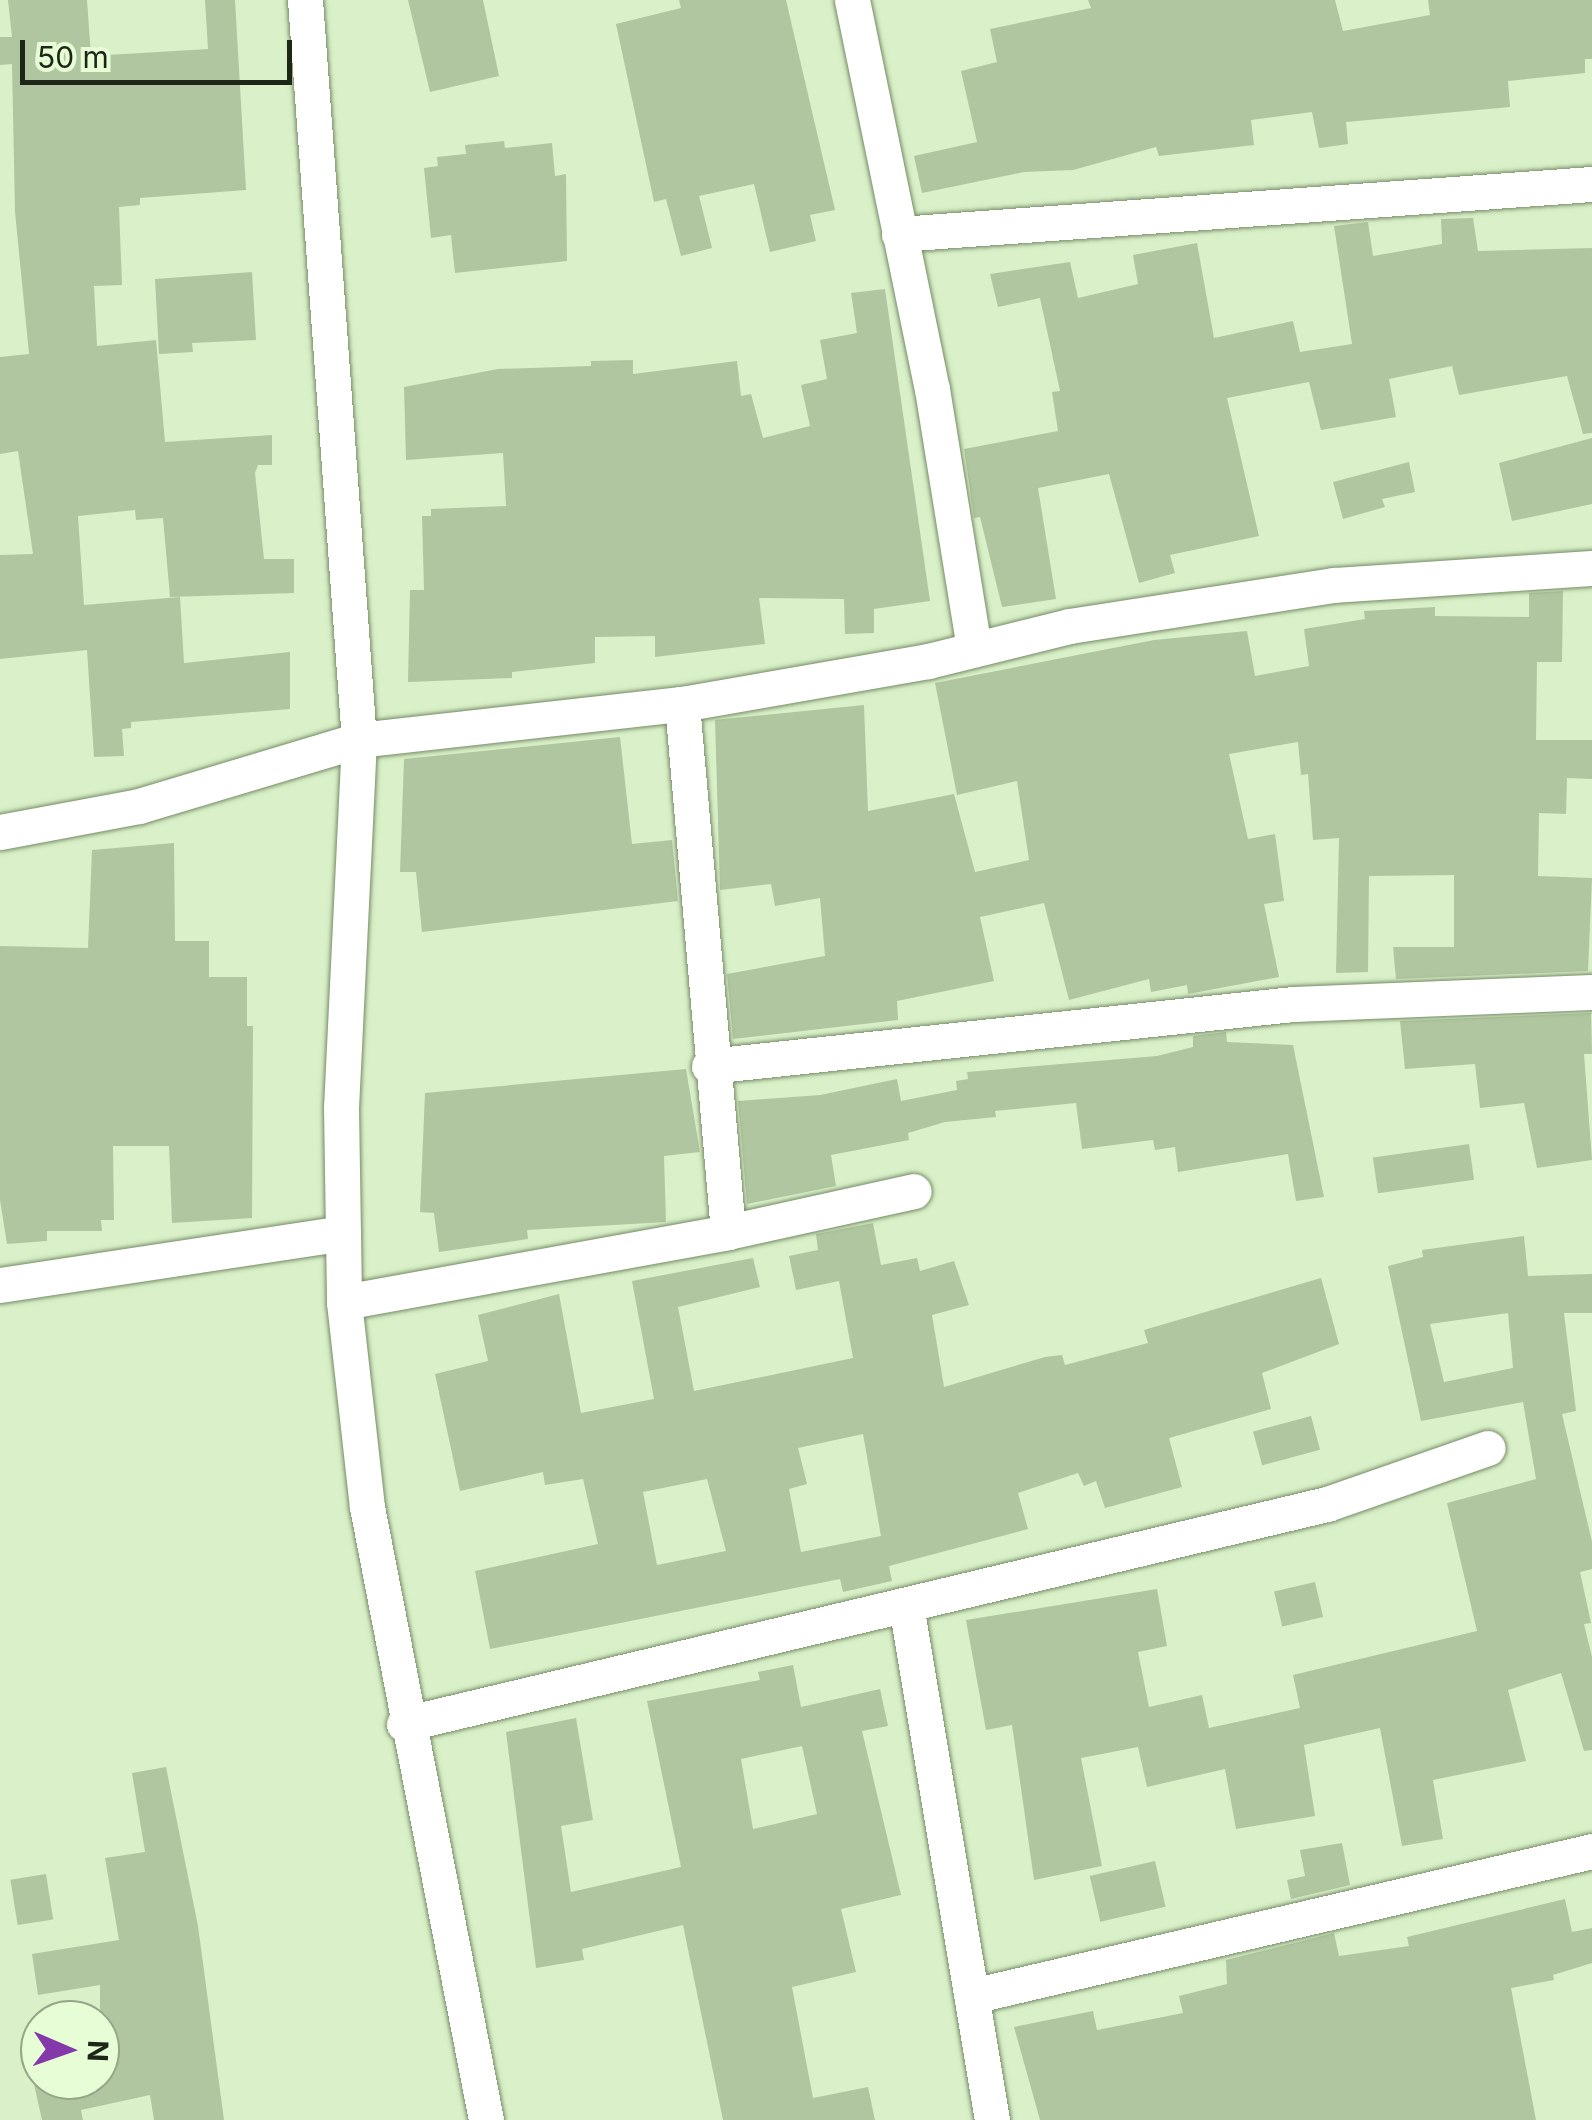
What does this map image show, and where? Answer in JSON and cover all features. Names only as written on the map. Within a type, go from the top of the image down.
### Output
[{"type":"street","points":[[305,0],[359,740],[341,1107],[344,1302],[366,1507],[404,1724],[486,2120]]},
{"type":"street","points":[[852,0],[932,388],[974,649]]},
{"type":"street","points":[[899,234],[1592,184]]},
{"type":"street","points":[[0,832],[139,806],[359,740],[682,704],[974,649],[1069,626],[1334,585],[1592,568]]},
{"type":"street","points":[[682,704],[709,1066],[728,1232]]},
{"type":"street","points":[[709,1066],[1294,1004],[1592,992]]},
{"type":"street","points":[[344,1302],[728,1232],[914,1191]]},
{"type":"street","points":[[0,1285],[343,1233]]},
{"type":"street","points":[[404,1724],[1328,1504],[1488,1448]]},
{"type":"street","points":[[906,1604],[992,2120]]},
{"type":"street","points":[[972,1996],[1592,1851]]},
{"type":"building","points":[[8,0],[87,0],[91,56],[208,49],[205,0],[235,0],[246,190],[140,198],[140,205],[119,207],[122,285],[94,286],[97,346],[156,340],[165,442],[272,435],[272,465],[258,465],[255,473],[264,559],[294,559],[294,593],[170,597],[163,518],[136,520],[135,510],[78,516],[84,605],[180,597],[184,663],[290,652],[290,709],[131,722],[131,728],[122,729],[124,756],[94,757],[87,650],[0,659],[0,555],[33,554],[18,451],[0,454],[0,357],[29,354],[15,212],[12,64],[0,65],[0,37],[12,37]]},
{"type":"building","points":[[408,0],[483,0],[499,76],[430,92]]},
{"type":"building","points":[[679,0],[786,0],[835,210],[810,215],[816,241],[770,252],[754,184],[699,196],[712,248],[681,256],[666,199],[654,202],[616,24],[681,8]]},
{"type":"building","points":[[1088,0],[1335,0],[1343,31],[1430,15],[1428,0],[1592,0],[1592,59],[1585,59],[1585,73],[1508,81],[1510,107],[1346,122],[1348,144],[1319,148],[1312,112],[1251,120],[1254,145],[1159,156],[1156,147],[1073,170],[1024,172],[922,193],[914,156],[977,142],[961,71],[997,62],[990,29],[1091,8]]},
{"type":"building","points":[[504,141],[505,148],[552,143],[555,176],[566,174],[567,261],[455,273],[451,235],[431,238],[424,168],[438,166],[437,157],[466,154],[465,145]]},
{"type":"building","points":[[1473,218],[1478,251],[1592,248],[1592,433],[1583,434],[1567,376],[1459,395],[1452,366],[1389,379],[1396,417],[1321,430],[1309,382],[1227,398],[1259,536],[1170,555],[1175,573],[1139,583],[1109,474],[1038,488],[1056,599],[1002,607],[980,517],[974,518],[964,449],[1058,431],[1052,392],[1060,391],[1040,298],[998,307],[990,274],[1070,262],[1078,298],[1138,284],[1133,255],[1197,243],[1214,338],[1293,321],[1300,352],[1352,344],[1334,226],[1368,222],[1373,256],[1442,244],[1441,219]]},
{"type":"building","points":[[252,272],[256,340],[192,343],[193,352],[159,354],[155,279]]},
{"type":"building","points":[[885,289],[930,601],[874,609],[874,633],[845,634],[844,599],[759,598],[765,644],[655,657],[655,636],[595,637],[595,663],[512,672],[512,678],[408,682],[410,590],[424,590],[422,516],[431,516],[431,509],[506,506],[503,453],[406,460],[404,387],[498,369],[591,366],[591,361],[633,360],[633,374],[737,361],[741,396],[751,394],[763,438],[810,426],[801,385],[827,379],[820,340],[857,333],[851,293]]},
{"type":"building","points":[[1592,438],[1592,504],[1512,521],[1499,463]]},
{"type":"building","points":[[1409,462],[1415,492],[1382,499],[1385,507],[1343,519],[1333,482]]},
{"type":"building","points":[[1563,591],[1562,662],[1537,662],[1536,740],[1592,740],[1592,779],[1567,778],[1566,814],[1539,813],[1538,876],[1592,878],[1588,971],[1396,979],[1393,947],[1454,947],[1454,875],[1369,876],[1368,972],[1336,973],[1339,838],[1313,840],[1308,774],[1301,775],[1298,742],[1229,754],[1248,839],[1275,834],[1284,901],[1264,904],[1279,977],[1188,994],[1187,985],[1151,992],[1149,979],[1069,1000],[1044,903],[980,917],[994,981],[897,1001],[898,1020],[733,1039],[727,974],[825,956],[820,898],[775,906],[771,884],[720,890],[715,720],[864,705],[868,811],[954,794],[975,872],[1029,860],[1017,781],[957,795],[935,683],[1154,640],[1247,631],[1255,676],[1309,666],[1304,629],[1365,619],[1364,611],[1435,607],[1435,616],[1529,617],[1529,593]]},
{"type":"building","points":[[620,737],[632,844],[672,840],[678,901],[422,932],[416,872],[400,872],[404,759]]},
{"type":"building","points":[[174,843],[175,941],[209,941],[209,977],[247,977],[247,1026],[253,1026],[252,1218],[172,1223],[169,1146],[113,1146],[114,1220],[101,1220],[102,1231],[47,1231],[47,1241],[7,1244],[0,1200],[0,946],[88,948],[92,850]]},
{"type":"building","points":[[1591,1013],[1592,1054],[1584,1054],[1592,1160],[1537,1168],[1524,1103],[1480,1108],[1475,1064],[1405,1069],[1400,1021]]},
{"type":"building","points":[[1226,1032],[1227,1042],[1293,1045],[1324,1197],[1296,1201],[1288,1154],[1178,1172],[1175,1147],[1155,1150],[1153,1140],[1082,1149],[1076,1103],[995,1111],[996,1117],[945,1122],[908,1133],[909,1140],[831,1155],[836,1186],[747,1204],[738,1101],[820,1095],[897,1079],[901,1101],[957,1090],[956,1081],[968,1079],[967,1072],[1157,1056],[1193,1047],[1193,1036]]},
{"type":"building","points":[[686,1069],[700,1152],[664,1156],[666,1222],[527,1230],[528,1239],[439,1252],[434,1213],[420,1212],[425,1093]]},
{"type":"building","points":[[1469,1144],[1474,1180],[1378,1193],[1373,1157]]},
{"type":"building","points":[[873,1223],[881,1265],[917,1258],[920,1271],[954,1261],[969,1305],[932,1315],[944,1387],[1045,1357],[1062,1355],[1065,1365],[1148,1343],[1144,1330],[1321,1278],[1339,1344],[1262,1373],[1271,1409],[1169,1438],[1182,1487],[1105,1508],[1096,1481],[1084,1486],[1078,1473],[1018,1493],[1028,1529],[889,1566],[892,1581],[843,1592],[840,1579],[490,1649],[475,1571],[598,1544],[583,1479],[545,1485],[543,1472],[460,1491],[435,1374],[488,1361],[478,1315],[559,1294],[581,1413],[654,1399],[632,1281],[753,1258],[760,1287],[678,1307],[694,1391],[853,1358],[839,1281],[796,1290],[789,1256],[818,1250],[816,1234]],"holes":[[[863,1434],[881,1536],[801,1552],[789,1489],[807,1484],[798,1448]],[[707,1479],[726,1551],[657,1565],[643,1492]]]},
{"type":"building","points":[[1524,1236],[1528,1276],[1592,1274],[1592,1313],[1564,1313],[1576,1411],[1562,1414],[1592,1542],[1592,1569],[1580,1572],[1591,1623],[1584,1624],[1592,1657],[1592,1750],[1584,1751],[1561,1673],[1508,1690],[1526,1761],[1433,1780],[1443,1839],[1402,1846],[1380,1728],[1304,1745],[1315,1816],[1236,1829],[1225,1769],[1147,1787],[1138,1747],[1081,1758],[1102,1866],[1034,1880],[1012,1725],[986,1730],[966,1620],[1157,1589],[1167,1646],[1138,1652],[1149,1707],[1202,1695],[1209,1728],[1300,1708],[1293,1675],[1477,1631],[1447,1503],[1536,1479],[1523,1402],[1421,1421],[1388,1266],[1423,1257],[1422,1250]],"holes":[[[1508,1313],[1513,1368],[1444,1382],[1430,1324]]]},
{"type":"building","points":[[1311,1416],[1320,1450],[1262,1465],[1253,1432]]},
{"type":"building","points":[[1315,1582],[1323,1617],[1282,1627],[1274,1591]]},
{"type":"building","points":[[793,1665],[801,1707],[880,1689],[888,1726],[862,1731],[901,1895],[841,1909],[856,1972],[792,1987],[813,2098],[868,2087],[875,2120],[723,2120],[683,1925],[582,1949],[584,1960],[536,1968],[506,1732],[576,1718],[593,1820],[561,1826],[571,1892],[681,1867],[647,1701],[760,1680],[758,1672]],"holes":[[[802,1746],[817,1814],[753,1829],[741,1759]]]},
{"type":"building","points":[[166,1767],[198,1926],[224,2120],[154,2120],[150,2095],[81,2110],[83,2120],[42,2120],[38,2100],[120,2100],[120,2000],[100,2000],[100,1985],[38,1995],[32,1954],[119,1940],[105,1858],[145,1852],[132,1773]]},
{"type":"building","points":[[1342,1843],[1350,1885],[1291,1899],[1287,1880],[1305,1876],[1300,1850]]},
{"type":"building","points":[[1155,1861],[1166,1907],[1100,1922],[1090,1876]]},
{"type":"building","points":[[46,1874],[53,1919],[18,1925],[10,1880]]},
{"type":"building","points":[[1565,1899],[1572,1932],[1592,1928],[1592,1963],[1553,1975],[1554,1980],[1511,1988],[1536,2120],[1040,2120],[1014,2027],[1093,2011],[1097,2030],[1183,2013],[1179,1996],[1227,1984],[1226,1960],[1334,1933],[1339,1956],[1409,1946],[1407,1937]]}]
